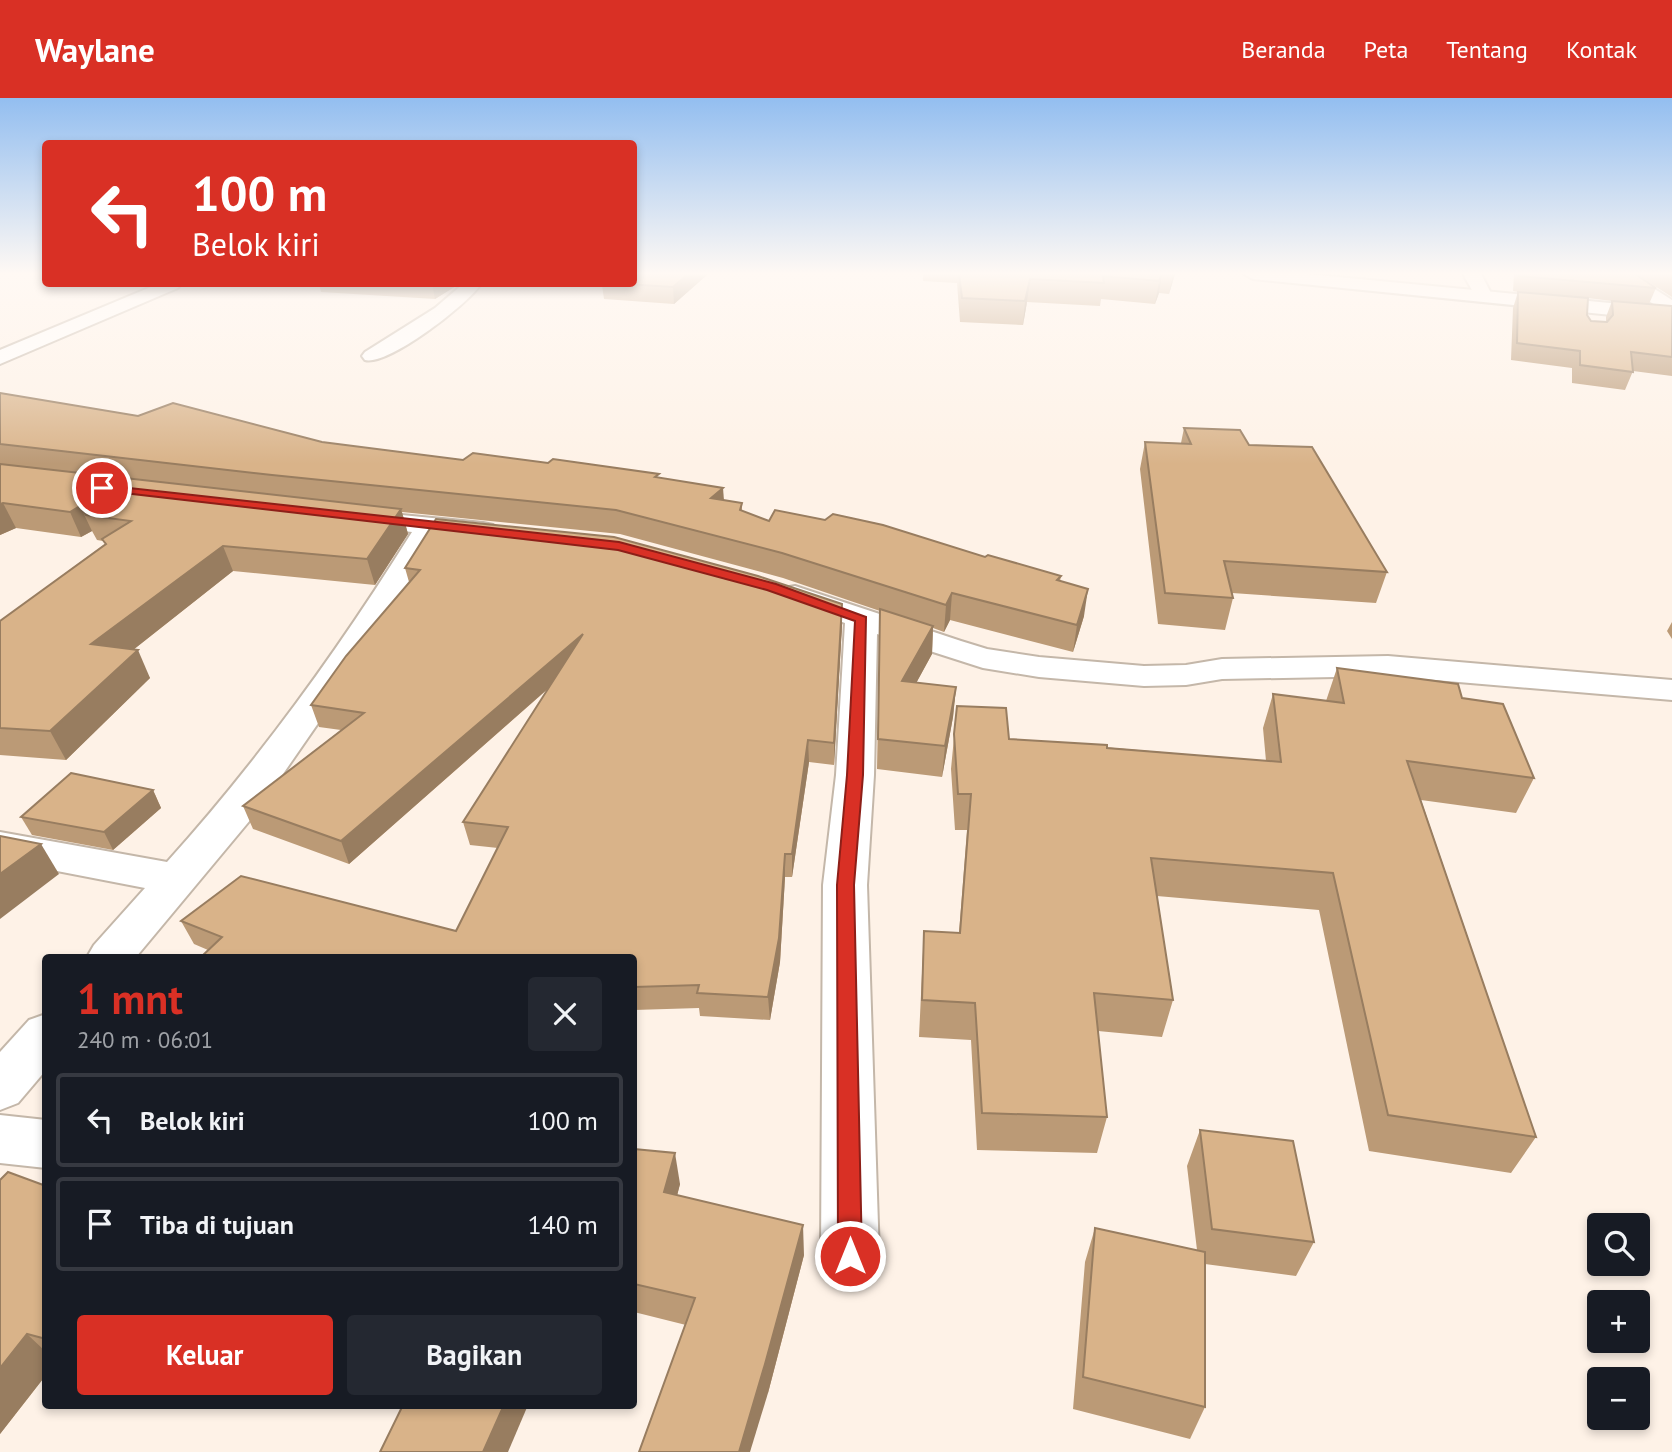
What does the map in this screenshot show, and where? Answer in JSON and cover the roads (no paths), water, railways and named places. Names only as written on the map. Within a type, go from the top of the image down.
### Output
[{"type":"street","points":[[0,359],[50,337]]},
{"type":"street","points":[[372,356],[401,337]]},
{"type":"street","points":[[321,514],[508,533]]},
{"type":"street","points":[[113,954],[242,804],[372,622],[430,526]]},
{"type":"street","points":[[771,587],[983,657],[1039,667],[1144,676],[1186,675],[1222,669],[1388,666],[1672,690]]},
{"type":"street","points":[[850,1256],[845,885],[855,775],[862,619]]},
{"type":"street","points":[[0,846],[176,879]]},
{"type":"street","points":[[0,1088],[42,1039]]},
{"type":"street","points":[[0,1139],[42,1144]]}]
